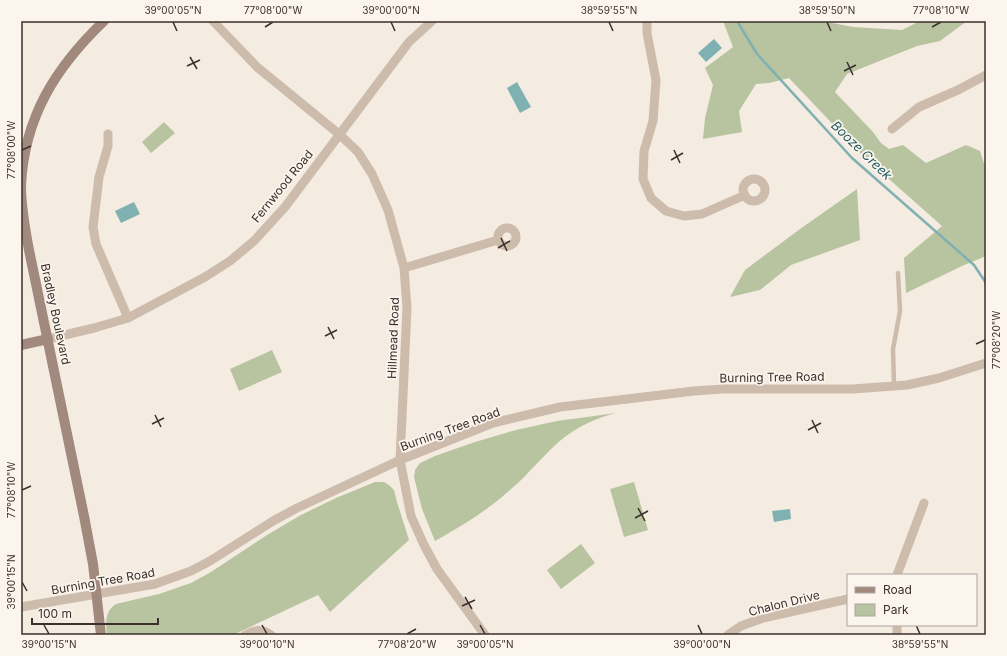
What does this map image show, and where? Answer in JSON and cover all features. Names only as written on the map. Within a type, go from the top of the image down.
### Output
[{"type":"main road","name":"Bradley Boulevard","points":[[100,635],[97,594],[84,516],[29,250],[21,187],[23,162],[28,142],[34,122],[48,90],[58,73],[74,53],[104,21]]},
{"type":"main road","name":"Fernwood Road","points":[[21,345],[48,339]]},
{"type":"street","name":"Hillmead Road","points":[[213,21],[257,67],[339,134],[358,152],[372,174],[388,210],[404,268],[408,308],[400,460],[411,516],[437,569],[485,635]]},
{"type":"street","name":"Fernwood Road","points":[[48,339],[128,318],[205,277],[230,261],[254,241],[285,208],[409,42],[432,21]]},
{"type":"street","points":[[647,21],[647,33],[656,80],[653,121],[644,151],[643,179],[651,198],[666,211],[684,216],[702,214],[745,195]]},
{"type":"street","points":[[892,129],[919,108],[986,75]]},
{"type":"street","points":[[108,134],[108,146],[99,177],[93,227],[96,244],[128,318]]},
{"type":"street","points":[[404,268],[498,240]]},
{"type":"street","name":"Burning Tree Road","points":[[21,608],[155,584],[190,571],[210,561],[273,521],[297,508],[400,460],[494,423],[560,408],[694,391],[723,389],[853,388],[894,386],[939,378],[986,363]]},
{"type":"street","points":[[897,574],[924,503]]},
{"type":"street","name":"Chalon Drive","points":[[728,635],[741,626],[763,618],[847,599]]},
{"type":"street","points":[[245,635],[259,630],[268,633]]},
{"type":"lane","points":[[894,386],[893,349],[900,311],[898,273]]},
{"type":"green space","points":[[723,21],[822,21],[853,27],[902,30],[920,21],[967,21],[940,41],[917,46],[847,74],[835,92],[873,132],[881,143],[889,149],[903,145],[926,163],[966,145],[980,151],[986,170],[986,256],[906,293],[904,258],[942,226],[863,156],[789,78],[769,83],[756,84],[739,111],[742,132],[703,139],[705,118],[713,85],[705,68],[733,47]]},
{"type":"green space","points":[[164,122],[175,133],[151,153],[142,142]]},
{"type":"green space","points":[[857,189],[860,240],[791,265],[760,290],[730,297],[745,270]]},
{"type":"green space","points":[[272,350],[282,372],[239,391],[230,369]]},
{"type":"green space","points":[[616,413],[587,424],[567,435],[502,497],[484,511],[435,541],[422,509],[414,477],[415,470],[420,463],[475,442],[516,430],[557,421]]},
{"type":"green space","points":[[375,482],[384,482],[394,490],[409,540],[330,612],[318,595],[233,635],[107,635],[106,622],[108,614],[112,607],[116,604],[159,594],[191,583],[301,515],[336,498]]},
{"type":"green space","points":[[634,482],[648,530],[624,537],[610,489]]},
{"type":"green space","points":[[581,544],[595,563],[561,589],[547,570]]},
{"type":"water","points":[[714,39],[722,48],[706,62],[698,53]]},
{"type":"water","points":[[517,82],[531,107],[520,113],[507,88]]},
{"type":"water","points":[[134,202],[140,214],[121,223],[115,211]]},
{"type":"water","points":[[790,509],[791,519],[774,522],[772,511]]},
{"type":"waterway","name":"Booze Creek","points":[[737,21],[757,54],[852,158],[974,265],[986,283]]}]
